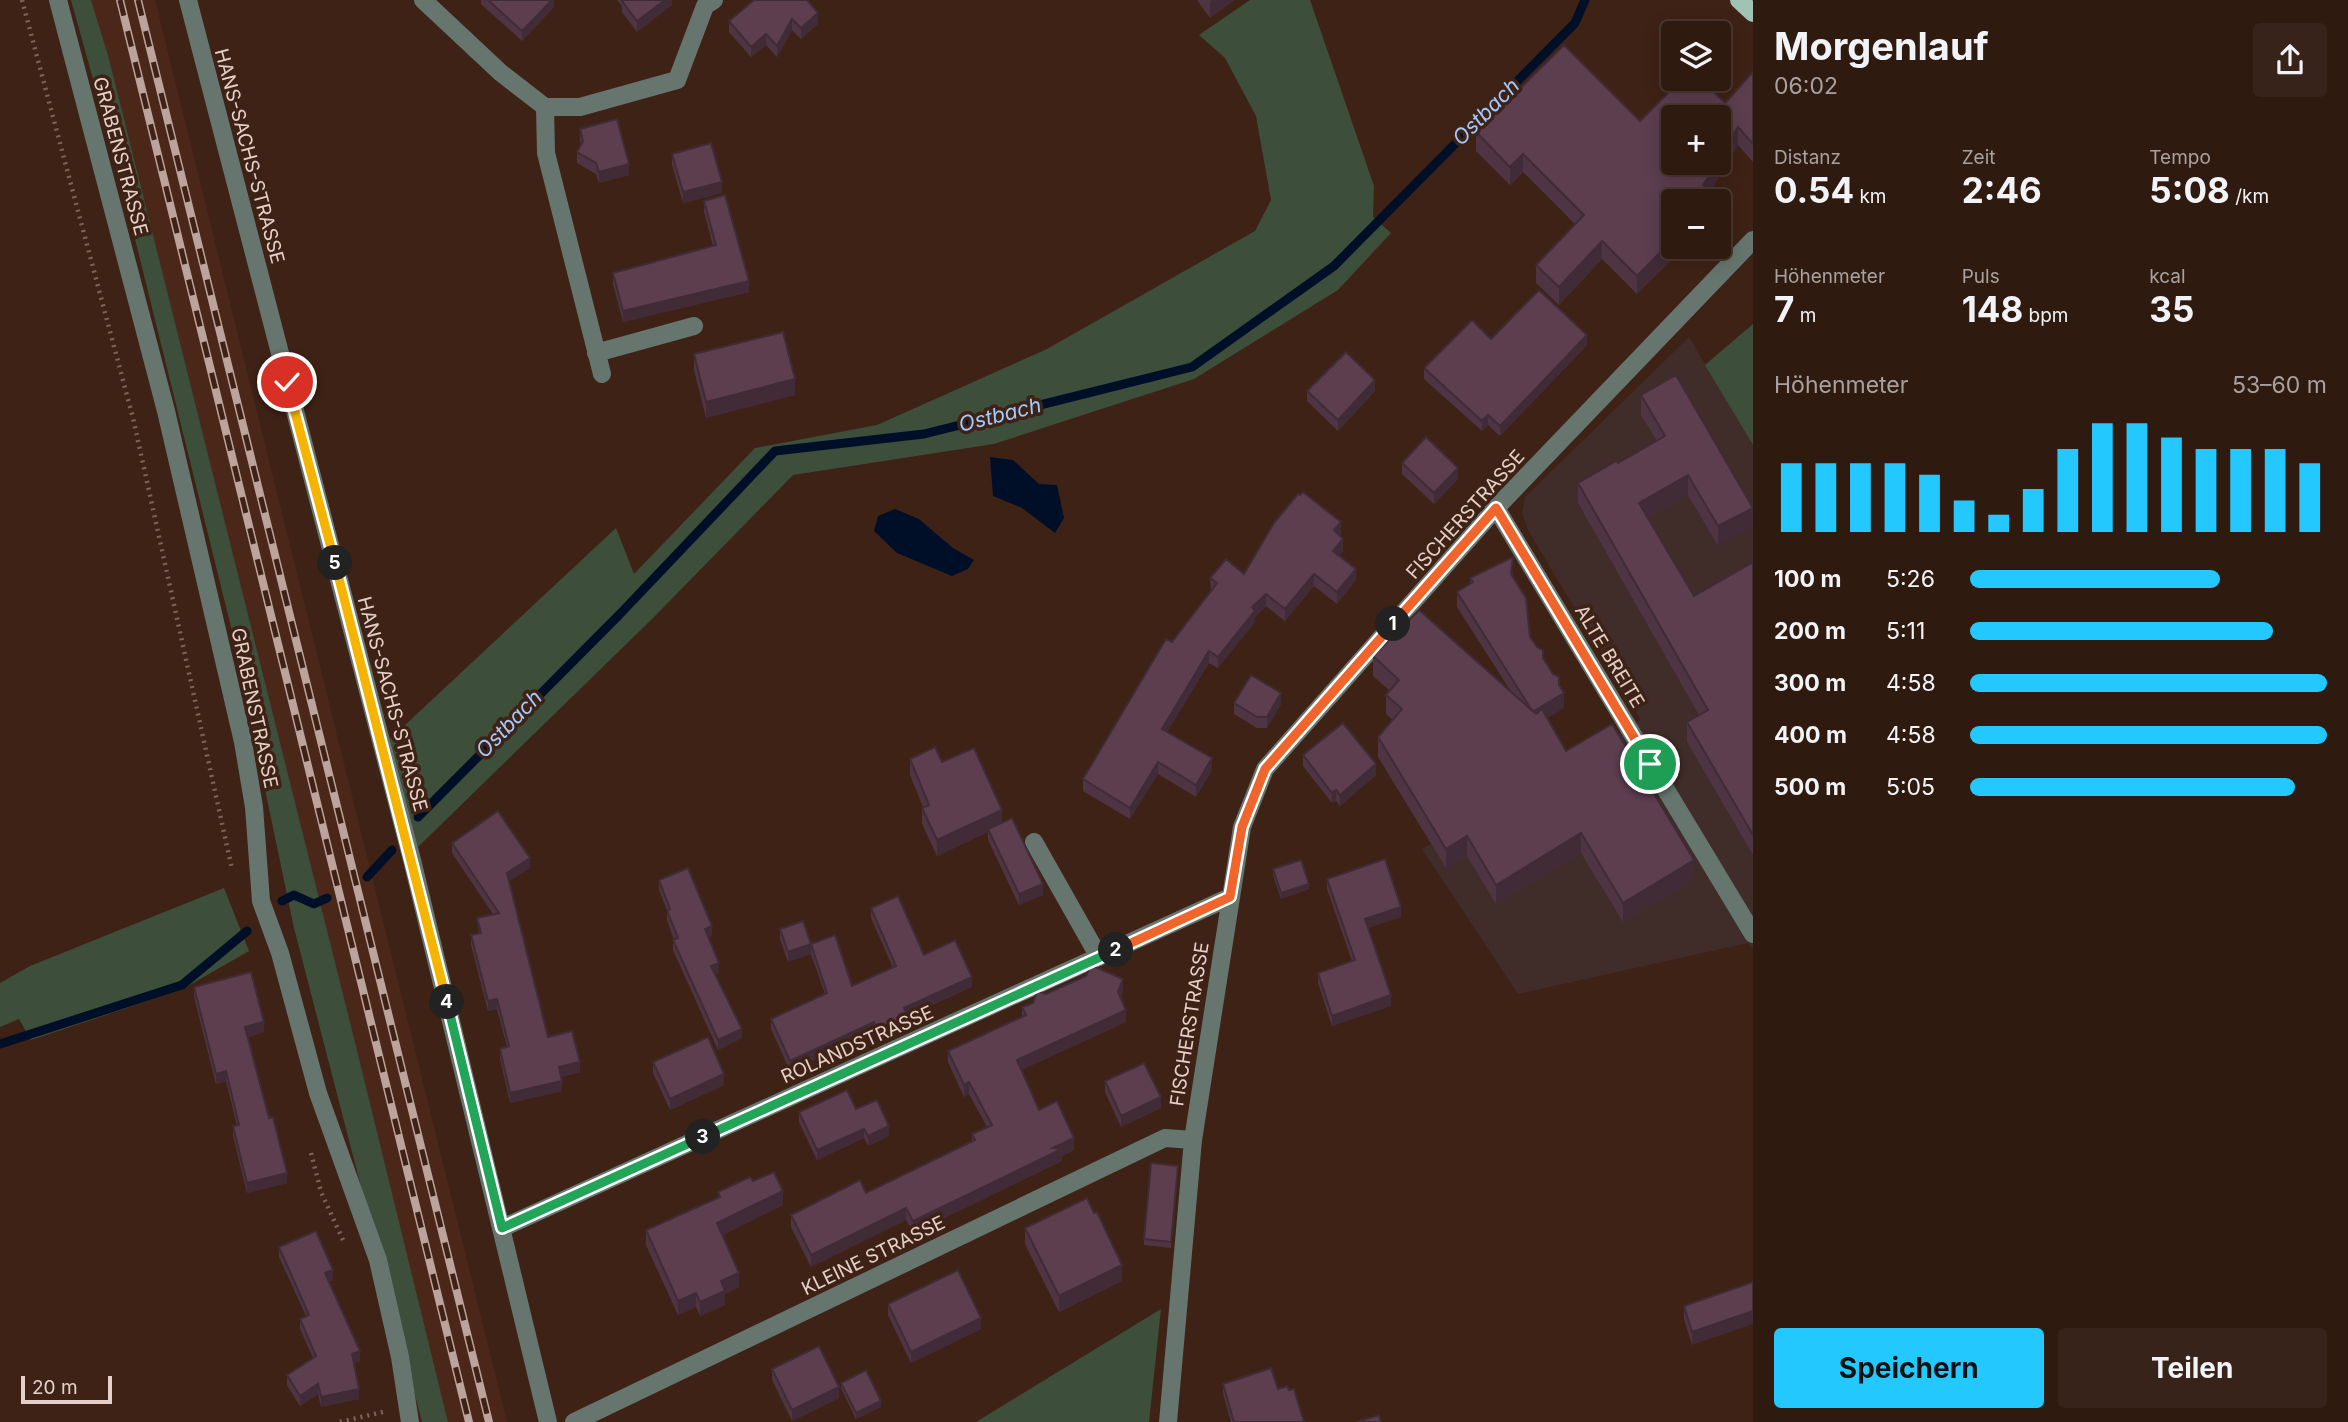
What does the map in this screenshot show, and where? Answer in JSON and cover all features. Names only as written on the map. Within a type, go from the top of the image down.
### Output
[{"type":"main road","points":[[1739,0],[1753,13]]},
{"type":"street","name":"GRABENSTRASSE","points":[[58,0],[166,411],[240,729],[254,807],[261,901],[280,953],[318,1093],[378,1260],[400,1357],[408,1414]]},
{"type":"street","name":"HANS-SACHS-STRASSE","points":[[188,0],[412,860],[548,1422]]},
{"type":"street","points":[[423,0],[500,73],[545,107],[580,107],[677,80],[705,6],[714,0]]},
{"type":"street","points":[[545,107],[546,153],[602,374]]},
{"type":"street","name":"FISCHERSTRASSE","points":[[1168,1422],[1193,1140],[1242,827],[1265,769],[1496,508],[1753,240]]},
{"type":"street","points":[[596,353],[694,326]]},
{"type":"street","name":"ALTE BREITE","points":[[1496,508],[1753,934]]},
{"type":"street","points":[[1034,842],[1099,957]]},
{"type":"street","name":"ROLANDSTRASSE","points":[[502,1228],[1230,897]]},
{"type":"street","name":"KLEINE STRASSE","points":[[574,1422],[1165,1138],[1193,1140]]},
{"type":"path","points":[[22,0],[133,418],[233,872]]},
{"type":"path","points":[[311,1151],[321,1192],[348,1252]]},
{"type":"path","points":[[340,1422],[408,1414]]},
{"type":"shaded area","points":[[91,0],[155,0],[507,1422],[448,1422],[108,55]]},
{"type":"shaded area","points":[[1689,337],[1753,445],[1753,950],[1748,943],[1518,994],[1422,849],[1641,720],[1528,530],[1522,513],[1525,497]]},
{"type":"green space","points":[[71,0],[91,0],[108,55],[448,1422],[422,1422],[294,928],[231,627],[114,154]]},
{"type":"green space","points":[[1250,0],[1310,0],[1374,186],[1373,217],[1391,233],[1338,290],[1194,379],[994,444],[793,475],[653,618],[418,847],[390,739],[616,528],[634,574],[755,448],[877,425],[1047,349],[1255,231],[1271,200],[1256,116],[1225,58],[1199,35]]},
{"type":"green space","points":[[1753,324],[1753,445],[1705,365]]},
{"type":"green space","points":[[224,888],[249,951],[181,990],[31,1040],[19,1019],[0,1027],[0,983],[30,966]]},
{"type":"green space","points":[[1161,1309],[1149,1422],[976,1422]]},
{"type":"water","points":[[990,457],[1013,460],[1039,484],[1057,485],[1064,518],[1055,533],[1022,508],[993,496]]},
{"type":"water","points":[[895,509],[919,519],[953,548],[974,560],[968,569],[952,576],[897,553],[874,531],[878,516]]},
{"type":"building","points":[[488,0],[552,0],[522,31]]},
{"type":"building","points":[[622,0],[665,0],[637,21]]},
{"type":"building","points":[[754,0],[807,0],[818,13],[801,28],[792,19],[777,46],[766,34],[751,47],[729,21]]},
{"type":"building","points":[[1564,45],[1640,121],[1670,91],[1713,91],[1725,103],[1753,72],[1753,144],[1738,127],[1731,139],[1731,105],[1661,105],[1661,175],[1709,175],[1703,185],[1707,189],[1661,189],[1661,251],[1637,276],[1602,241],[1559,287],[1536,265],[1584,215],[1523,154],[1510,167],[1476,132]]},
{"type":"building","points":[[617,119],[629,164],[599,172],[596,163],[577,152],[583,141],[580,129]]},
{"type":"building","points":[[711,143],[722,182],[683,192],[672,154]]},
{"type":"building","points":[[725,195],[749,281],[623,311],[613,273],[716,245],[704,201]]},
{"type":"building","points":[[1539,290],[1587,335],[1500,426],[1488,415],[1482,421],[1424,368],[1472,320],[1491,339]]},
{"type":"building","points":[[783,332],[795,379],[706,402],[694,354]]},
{"type":"building","points":[[1346,352],[1375,380],[1338,420],[1307,391]]},
{"type":"building","points":[[1676,375],[1753,508],[1718,526],[1688,475],[1639,503],[1694,596],[1753,562],[1753,835],[1687,722],[1708,710],[1578,483],[1665,436],[1641,395]]},
{"type":"building","points":[[1426,437],[1458,468],[1434,493],[1402,463]]},
{"type":"building","points":[[1303,492],[1341,522],[1334,530],[1343,539],[1333,551],[1356,569],[1337,592],[1314,574],[1285,609],[1266,594],[1252,607],[1255,611],[1218,657],[1209,651],[1162,729],[1212,758],[1196,785],[1158,762],[1130,808],[1083,779],[1166,639],[1172,642],[1217,583],[1210,578],[1226,559],[1244,574],[1274,523],[1298,494]]},
{"type":"building","points":[[1513,557],[1511,574],[1526,598],[1530,637],[1537,647],[1543,650],[1543,658],[1553,674],[1559,677],[1559,685],[1564,693],[1534,711],[1457,592],[1473,582],[1470,578]]},
{"type":"building","points":[[1419,610],[1536,714],[1542,709],[1566,751],[1612,724],[1694,860],[1623,903],[1581,833],[1496,885],[1467,836],[1446,849],[1378,737],[1402,709],[1386,695],[1399,680],[1373,656]]},
{"type":"building","points":[[1251,675],[1281,693],[1267,717],[1257,717],[1234,703]]},
{"type":"building","points":[[1343,723],[1376,764],[1340,795],[1336,790],[1332,793],[1303,755]]},
{"type":"building","points":[[935,747],[942,762],[974,748],[1002,810],[937,840],[922,808],[929,805],[910,759]]},
{"type":"building","points":[[498,811],[530,858],[507,873],[548,1037],[572,1031],[580,1062],[559,1067],[562,1081],[510,1093],[500,1049],[509,1046],[497,999],[488,1001],[471,935],[481,933],[477,918],[499,913],[452,843]]},
{"type":"building","points":[[1012,818],[1043,884],[1019,894],[988,829]]},
{"type":"building","points":[[1385,859],[1401,907],[1365,919],[1391,995],[1332,1016],[1318,973],[1355,960],[1327,879]]},
{"type":"building","points":[[1301,860],[1309,884],[1281,893],[1273,869]]},
{"type":"building","points":[[688,868],[712,926],[705,929],[719,963],[711,966],[742,1029],[718,1040],[673,940],[678,938],[659,880]]},
{"type":"building","points":[[898,896],[924,955],[955,940],[972,977],[904,1008],[908,1016],[878,1030],[874,1022],[790,1061],[771,1019],[827,993],[811,944],[835,935],[852,986],[896,966],[871,908]]},
{"type":"building","points":[[803,921],[811,944],[788,952],[780,929]]},
{"type":"building","points":[[1091,965],[1123,979],[1118,992],[1126,1010],[1017,1060],[1039,1110],[1057,1101],[1074,1138],[1053,1148],[1062,1149],[913,1221],[906,1208],[811,1255],[791,1215],[860,1180],[866,1193],[975,1140],[972,1134],[992,1125],[969,1082],[964,1085],[948,1051],[1026,1015],[1022,1007],[1033,1003],[1037,991],[1046,994],[1086,976]]},
{"type":"building","points":[[251,972],[264,1022],[245,1027],[287,1173],[247,1183],[233,1126],[239,1125],[226,1071],[216,1074],[194,987]]},
{"type":"building","points":[[708,1037],[724,1074],[670,1099],[653,1062]]},
{"type":"building","points":[[1144,1063],[1161,1097],[1121,1116],[1105,1081]]},
{"type":"building","points":[[847,1090],[856,1109],[877,1100],[889,1126],[868,1136],[864,1129],[817,1150],[799,1112]]},
{"type":"building","points":[[1151,1163],[1178,1166],[1171,1242],[1144,1239]]},
{"type":"building","points":[[774,1172],[783,1191],[717,1223],[739,1273],[721,1281],[725,1291],[700,1302],[696,1293],[678,1301],[646,1230],[720,1197],[718,1192],[750,1177],[753,1181]]},
{"type":"building","points":[[1087,1198],[1094,1213],[1097,1212],[1122,1265],[1059,1296],[1025,1228]]},
{"type":"building","points":[[316,1231],[333,1270],[325,1273],[360,1351],[352,1354],[359,1389],[321,1397],[318,1384],[300,1396],[287,1375],[316,1356],[300,1319],[309,1315],[279,1247]]},
{"type":"building","points":[[958,1270],[981,1318],[911,1352],[888,1304]]},
{"type":"building","points":[[1753,1282],[1753,1311],[1692,1332],[1684,1306]]},
{"type":"building","points":[[819,1346],[839,1387],[792,1410],[772,1369]]},
{"type":"building","points":[[1271,1368],[1278,1389],[1287,1386],[1289,1390],[1294,1389],[1304,1422],[1234,1422],[1223,1384]]},
{"type":"building","points":[[866,1370],[881,1401],[856,1413],[841,1383]]},
{"type":"building","points":[[1379,1415],[1381,1422],[1357,1422]]},
{"type":"waterway","name":"Ostbach","points":[[418,817],[619,615],[775,451],[924,434],[1192,367],[1334,266],[1575,23],[1585,0]]},
{"type":"waterway","name":"Ostbach","points":[[367,877],[392,850]]},
{"type":"waterway","name":"Ostbach","points":[[282,901],[294,895],[314,904],[327,898]]},
{"type":"waterway","name":"Ostbach","points":[[0,1044],[182,985],[247,931]]},
{"type":"railway","points":[[120,0],[469,1422]]},
{"type":"railway","points":[[138,0],[489,1422]]},
{"type":"route","points":[[287,382],[412,860],[502,1228],[1230,897],[1242,827],[1265,769],[1496,508],[1650,764]]}]
